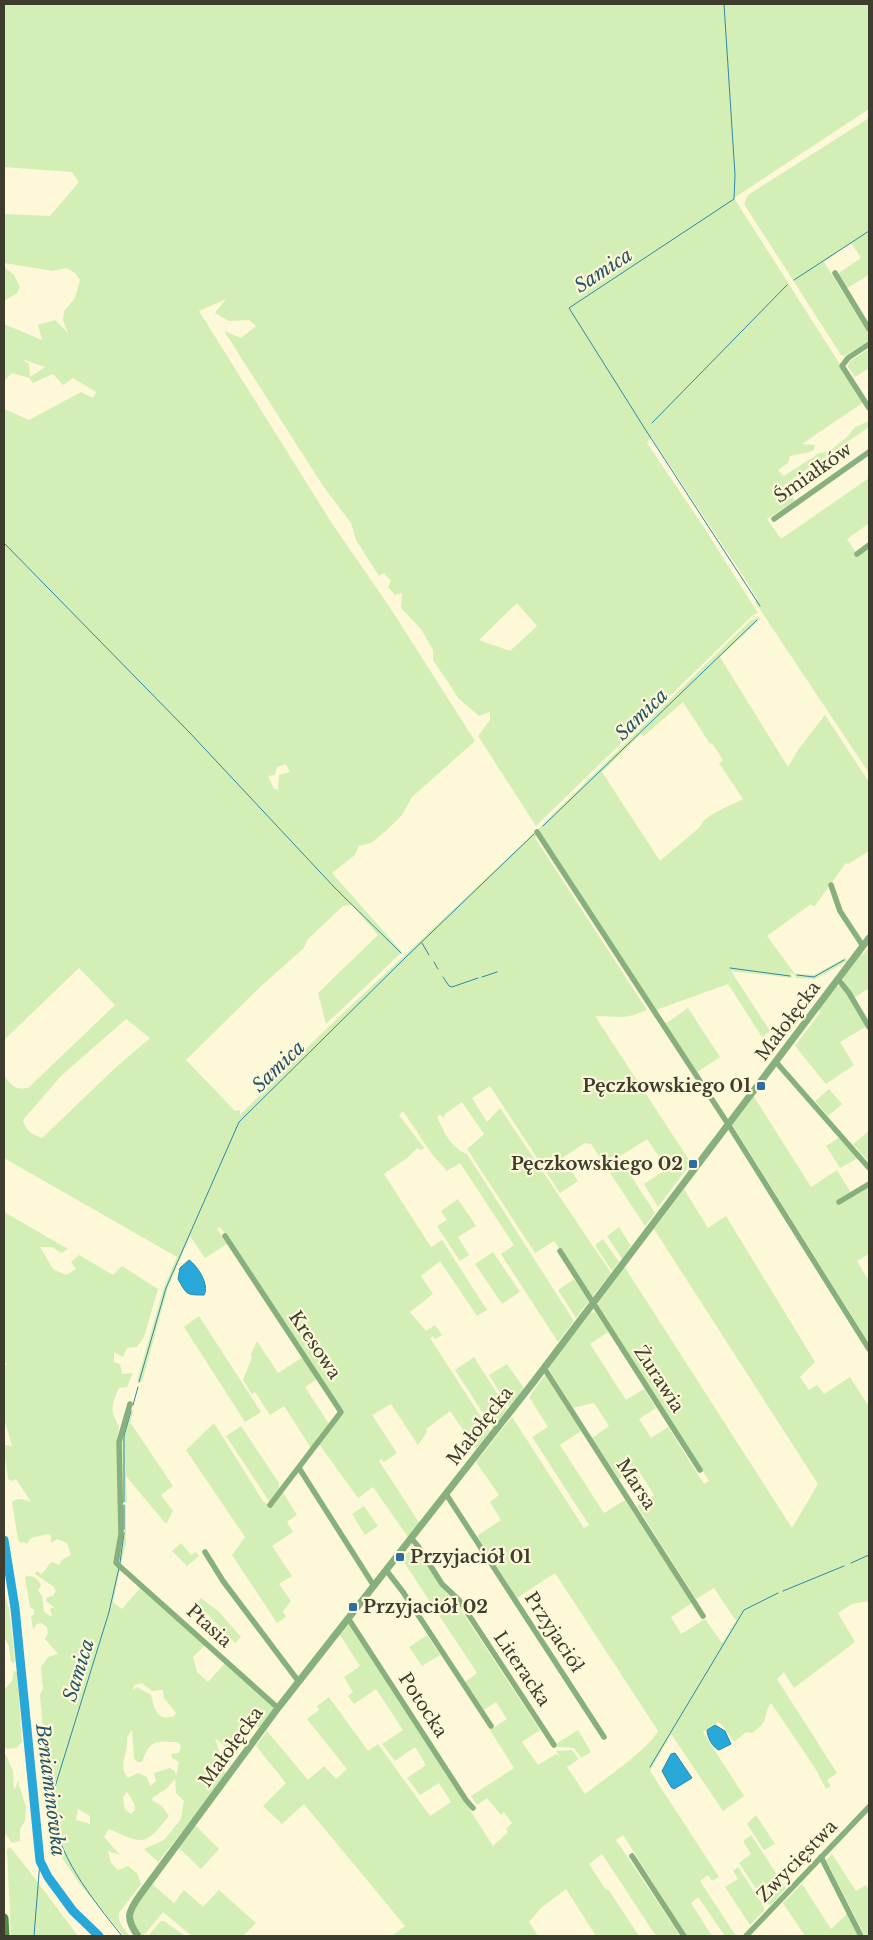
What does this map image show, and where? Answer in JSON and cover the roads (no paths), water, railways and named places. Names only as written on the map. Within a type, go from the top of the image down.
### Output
[{"type":"main road","points":[[4,1918],[5,1936]]},
{"type":"street","points":[[835,273],[869,329]]},
{"type":"street","points":[[869,344],[848,358],[842,366],[869,408]]},
{"type":"street","name":"Śmiałków","points":[[774,518],[869,452]]},
{"type":"street","points":[[857,554],[869,545]]},
{"type":"street","points":[[537,832],[728,1124],[869,1349]]},
{"type":"street","points":[[831,885],[840,911],[863,946]]},
{"type":"street","name":"Małołęcka","points":[[138,1936],[129,1920],[132,1906],[278,1708],[544,1368],[869,938]]},
{"type":"street","points":[[838,979],[849,993],[869,1027]]},
{"type":"street","points":[[776,1062],[869,1168]]},
{"type":"street","points":[[840,1202],[869,1184]]},
{"type":"street","name":"Kresowa","points":[[225,1236],[340,1410],[340,1416],[270,1505]]},
{"type":"street","name":"Żurawia","points":[[560,1251],[700,1470]]},
{"type":"street","name":"Marsa","points":[[544,1368],[704,1616]]},
{"type":"street","name":"Ptasia","points":[[130,1404],[119,1442],[121,1534],[116,1563],[278,1708]]},
{"type":"street","points":[[298,1468],[374,1586]]},
{"type":"street","name":"Przyjaciół","points":[[446,1494],[604,1737]]},
{"type":"street","name":"Literacka","points":[[410,1538],[418,1546],[442,1584],[459,1600],[554,1745]]},
{"type":"street","points":[[205,1552],[223,1581],[299,1682]]},
{"type":"street","points":[[386,1570],[403,1592],[491,1726]]},
{"type":"street","name":"Potocka","points":[[348,1618],[466,1800],[474,1808]]},
{"type":"street","name":"Zwycięstwa","points":[[746,1936],[869,1807]]},
{"type":"street","points":[[632,1856],[684,1936]]},
{"type":"street","points":[[821,1857],[861,1936]]},
{"type":"water","points":[[189,1260],[196,1266],[204,1281],[204,1295],[188,1293],[178,1279],[180,1268]]},
{"type":"water","points":[[715,1725],[725,1731],[731,1744],[719,1750],[713,1745],[707,1733],[707,1730]]},
{"type":"water","points":[[675,1753],[692,1778],[674,1789],[662,1771],[671,1754]]},
{"type":"waterway","name":"Samica","points":[[724,4],[735,175],[734,199],[569,308],[760,606]]},
{"type":"waterway","points":[[794,280],[869,231]]},
{"type":"waterway","points":[[652,423],[787,285]]},
{"type":"waterway","points":[[4,543],[190,733],[335,888],[401,953]]},
{"type":"waterway","name":"Samica","points":[[543,826],[757,620]]},
{"type":"waterway","name":"Samica","points":[[139,1382],[166,1288],[239,1122],[534,834]]},
{"type":"waterway","points":[[422,943],[429,955]]},
{"type":"waterway","points":[[797,975],[814,977],[844,960]]},
{"type":"waterway","points":[[434,962],[438,969]]},
{"type":"waterway","points":[[730,968],[790,976]]},
{"type":"waterway","points":[[482,977],[497,972]]},
{"type":"waterway","points":[[443,977],[449,986],[452,987],[478,978]]},
{"type":"waterway","name":"Samica","points":[[133,1405],[138,1387]]},
{"type":"waterway","name":"Samica","points":[[124,1502],[124,1436],[131,1411]]},
{"type":"waterway","name":"Samica","points":[[124,1505],[124,1529]]},
{"type":"waterway","name":"Samica","points":[[120,1563],[124,1533]]},
{"type":"waterway","name":"Beniaminówka","points":[[4,1540],[15,1608],[40,1861],[48,1877],[73,1911],[99,1936]]},
{"type":"waterway","points":[[851,1563],[869,1555]]},
{"type":"waterway","points":[[783,1591],[844,1566]]},
{"type":"waterway","name":"Samica","points":[[119,1568],[109,1612],[50,1803],[54,1822],[67,1858],[98,1906],[122,1936]]},
{"type":"waterway","points":[[650,1767],[744,1610],[778,1593]]},
{"type":"waterway","points":[[34,1936],[40,1861]]},
{"type":"place","name":"Pęczkowskiego 01","points":[[761,1086]]},
{"type":"place","name":"Pęczkowskiego 02","points":[[693,1164]]},
{"type":"place","name":"Przyjaciół 01","points":[[400,1557]]},
{"type":"place","name":"Przyjaciół 02","points":[[353,1607]]}]
